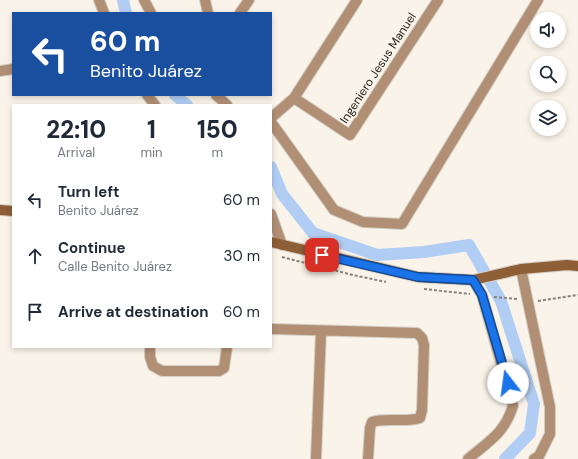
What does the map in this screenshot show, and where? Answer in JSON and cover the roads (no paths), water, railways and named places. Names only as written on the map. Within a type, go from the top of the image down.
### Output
[{"type":"main road","points":[[0,210],[12,211]]},
{"type":"main road","points":[[272,242],[418,277],[477,279],[521,269],[567,265],[578,266]]},
{"type":"street","points":[[99,0],[104,12]]},
{"type":"street","points":[[144,0],[150,12]]},
{"type":"street","points":[[205,0],[208,12]]},
{"type":"street","points":[[241,12],[249,0]]},
{"type":"street","points":[[272,117],[294,98],[357,0]]},
{"type":"street","name":"Ingeniero Jesus Manuel","points":[[294,98],[350,135],[438,0]]},
{"type":"street","points":[[272,123],[334,210],[363,222],[402,224],[538,0]]},
{"type":"street","points":[[0,71],[12,69]]},
{"type":"street","points":[[148,96],[154,104]]},
{"type":"street","points":[[217,96],[226,104]]},
{"type":"street","points":[[272,217],[282,245]]},
{"type":"street","points":[[521,269],[550,407],[550,434],[539,456],[534,459]]},
{"type":"street","points":[[468,459],[502,430],[509,419],[513,406],[477,279]]},
{"type":"street","points":[[272,329],[417,333],[422,338],[424,352],[422,410],[420,418],[414,420],[378,420],[372,422],[370,428],[368,459]]},
{"type":"street","points":[[316,459],[321,331]]},
{"type":"street","points":[[150,348],[150,357],[153,366],[162,371],[219,371],[224,368],[227,348]]},
{"type":"waterway","points":[[123,0],[126,12]]},
{"type":"waterway","points":[[176,96],[186,104]]},
{"type":"waterway","points":[[272,169],[282,194],[313,233],[377,255],[424,252],[469,245],[501,301],[534,404],[530,433],[505,459]]}]
